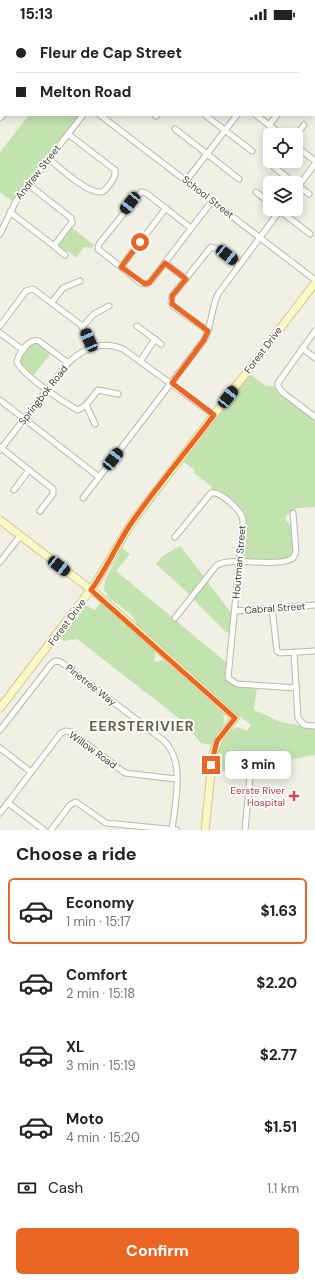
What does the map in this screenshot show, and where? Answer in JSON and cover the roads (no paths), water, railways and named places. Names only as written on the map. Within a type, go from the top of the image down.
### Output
[{"type":"street","name":"Andrew Street","points":[[0,234],[10,212],[82,116]]},
{"type":"street","name":"School Street","points":[[104,116],[315,281]]},
{"type":"street","points":[[206,116],[252,151]]},
{"type":"street","points":[[186,181],[236,116]]},
{"type":"street","points":[[257,116],[273,128]]},
{"type":"street","points":[[269,125],[276,116]]},
{"type":"street","points":[[175,129],[239,179]]},
{"type":"street","points":[[49,159],[84,186],[98,192],[102,192],[106,189],[115,176],[115,170],[68,134]]},
{"type":"street","points":[[303,152],[315,161]]},
{"type":"street","points":[[303,178],[315,164]]},
{"type":"street","points":[[275,168],[284,176]]},
{"type":"street","points":[[29,185],[71,218],[72,223],[54,246]]},
{"type":"street","points":[[303,190],[309,194]]},
{"type":"street","points":[[256,192],[263,198]]},
{"type":"street","points":[[191,228],[146,193],[138,193],[99,244],[99,251],[145,284],[149,283],[212,201]]},
{"type":"street","points":[[121,267],[166,208]]},
{"type":"street","points":[[10,212],[65,255]]},
{"type":"street","points":[[82,498],[200,346],[208,331],[214,301],[224,284],[275,216]]},
{"type":"street","points":[[287,216],[310,234]]},
{"type":"street","points":[[208,331],[172,304],[172,296],[209,249],[213,247],[218,249],[239,265]]},
{"type":"street","points":[[165,263],[186,279]]},
{"type":"street","points":[[52,302],[63,288],[80,281]]},
{"type":"street","name":"Forest Drive","points":[[0,708],[106,569],[117,545],[132,522],[315,281]]},
{"type":"street","points":[[0,326],[28,290],[35,290],[82,327],[92,347]]},
{"type":"street","points":[[82,327],[94,314],[109,306]]},
{"type":"street","points":[[137,326],[161,344]]},
{"type":"street","points":[[315,331],[279,379],[278,386],[282,392],[315,417]]},
{"type":"street","points":[[0,333],[23,350]]},
{"type":"street","points":[[141,360],[155,339]]},
{"type":"street","points":[[68,363],[37,340],[30,342],[17,359],[18,366],[75,409],[82,409],[98,390],[118,394]]},
{"type":"street","name":"Springbok Road","points":[[1,448],[68,363],[80,353],[92,347],[106,344],[118,347],[141,360],[214,415]]},
{"type":"street","points":[[302,348],[315,358]]},
{"type":"street","points":[[0,400],[99,477]]},
{"type":"street","points":[[86,405],[95,424]]},
{"type":"street","points":[[1,448],[51,487],[54,491],[40,511]]},
{"type":"street","points":[[14,490],[30,470]]},
{"type":"street","name":"Houtman Street","points":[[175,537],[208,495],[213,492],[217,493],[240,511],[243,517],[235,611],[227,675],[230,681],[237,684],[297,688]]},
{"type":"street","points":[[175,618],[218,564],[224,562],[239,563],[287,561],[293,558],[296,552],[293,513]]},
{"type":"street","points":[[0,520],[91,590],[235,718],[220,736],[213,753],[205,830]]},
{"type":"street","points":[[0,562],[20,536]]},
{"type":"street","name":"Cabral Street","points":[[235,611],[315,605]]},
{"type":"street","points":[[272,608],[276,649],[280,653],[315,651]]},
{"type":"street","points":[[294,653],[298,718],[304,725],[315,726]]},
{"type":"street","name":"Pinetree Way","points":[[0,730],[50,664],[59,661],[166,743],[175,758],[176,779]]},
{"type":"street","name":"Willow Road","points":[[0,813],[61,733],[68,731],[125,773],[176,779]]},
{"type":"street","points":[[0,748],[31,772]]},
{"type":"street","points":[[245,830],[251,767]]},
{"type":"street","points":[[172,830],[176,779]]},
{"type":"street","points":[[51,830],[70,804],[76,802],[106,823],[144,828],[177,830]]},
{"type":"street","points":[[8,803],[44,830]]},
{"type":"place","name":"Eerste River Hospital","points":[[294,796]]},
{"type":"district","name":"EERSTERIVIER","points":[[142,726]]}]
